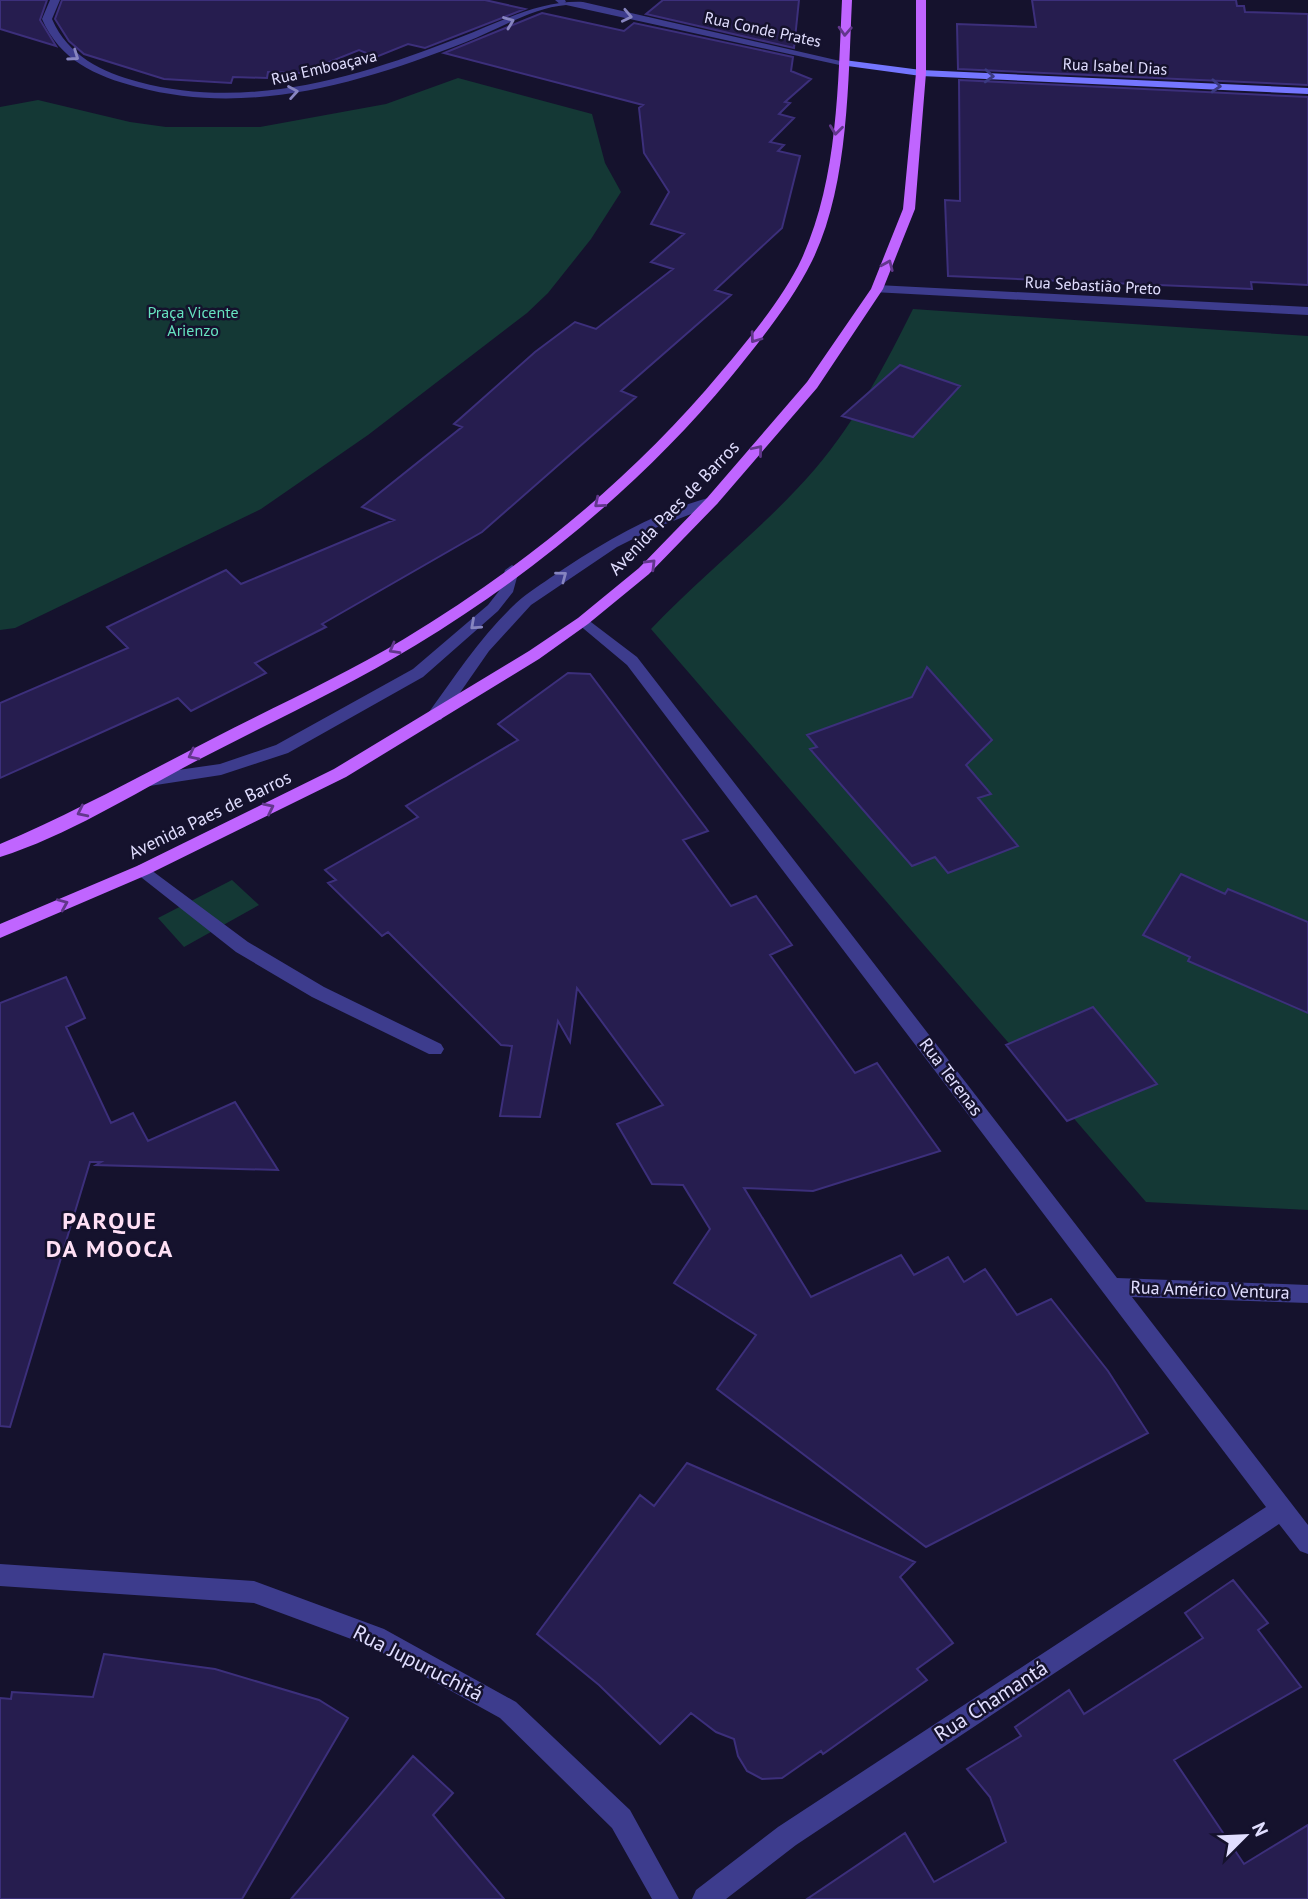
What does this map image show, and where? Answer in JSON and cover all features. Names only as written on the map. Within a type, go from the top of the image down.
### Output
[{"type":"main road","points":[[0,851],[321,690],[438,624],[624,483],[697,410],[756,338],[809,258],[828,197],[844,62],[847,0]]},
{"type":"main road","name":"Avenida Paes de Barros","points":[[0,931],[144,870],[340,772],[435,716],[583,621],[644,571],[712,501],[812,385],[877,289],[909,209],[921,73],[921,0]]},
{"type":"main road","name":"Rua Conde Prates","points":[[844,62],[921,73]]},
{"type":"main road","name":"Rua Isabel Dias","points":[[921,73],[1308,91]]},
{"type":"street","name":"Rua Emboaçava","points":[[55,0],[47,19],[53,37],[68,53],[96,71],[164,92],[252,98],[337,83],[400,65],[560,1]]},
{"type":"street","name":"Rua Conde Prates","points":[[560,1],[844,62]]},
{"type":"street","name":"Rua Sebastião Preto","points":[[877,289],[1308,312]]},
{"type":"street","points":[[435,716],[486,644],[519,608],[586,558],[622,536],[653,521],[712,501]]},
{"type":"street","points":[[143,781],[221,769],[282,749],[418,673],[493,608],[506,592],[512,570]]},
{"type":"street","name":"Rua Terenas","points":[[583,621],[632,661],[1308,1543]]},
{"type":"street","points":[[144,870],[242,947],[318,992],[435,1049]]},
{"type":"street","name":"Rua Américo Ventura","points":[[1112,1287],[1308,1294]]},
{"type":"street","name":"Rua Chamantá","points":[[705,1899],[787,1836],[1282,1509]]},
{"type":"street","name":"Rua Jupuruchitá","points":[[0,1575],[254,1592],[376,1637],[508,1710],[621,1819],[666,1899]]},
{"type":"green space","name":"Praça Vicente Arienzo","points":[[458,78],[592,114],[605,163],[621,192],[591,239],[548,293],[527,313],[368,435],[261,509],[15,628],[0,630],[0,107],[38,100],[130,122],[166,127],[260,127],[386,104]]},
{"type":"green space","points":[[913,309],[1308,336],[1308,1210],[1146,1202],[651,629],[776,510],[830,451],[857,412]]},
{"type":"green space","points":[[232,880],[259,905],[184,947],[158,918]]},
{"type":"building","points":[[0,0],[47,0],[40,20],[56,46],[0,29]]},
{"type":"building","points":[[62,0],[485,0],[525,9],[425,48],[408,44],[376,57],[359,50],[302,73],[268,72],[267,78],[233,77],[231,83],[164,79],[84,54],[69,41],[55,19]]},
{"type":"building","points":[[663,0],[799,0],[794,48],[646,14]]},
{"type":"building","points":[[1032,0],[1236,0],[1237,6],[1244,6],[1245,12],[1308,14],[1308,85],[958,69],[957,24],[1036,27]]},
{"type":"building","points":[[542,13],[624,31],[634,23],[793,57],[791,71],[811,79],[785,102],[790,103],[779,114],[794,118],[770,142],[784,145],[778,151],[800,156],[782,228],[715,290],[731,295],[621,391],[636,397],[482,532],[322,624],[326,627],[255,663],[266,673],[191,711],[178,698],[0,778],[0,703],[128,648],[107,627],[226,570],[241,584],[394,520],[362,507],[462,427],[454,424],[535,352],[575,322],[596,329],[673,269],[651,262],[684,234],[651,224],[669,192],[644,153],[639,108],[643,105],[444,53]]},
{"type":"building","points":[[959,80],[1308,97],[1308,285],[1251,282],[1252,289],[948,276],[945,200],[960,201]]},
{"type":"building","points":[[900,365],[960,386],[913,437],[842,416]]},
{"type":"building","points":[[927,667],[992,740],[966,765],[991,794],[978,798],[1018,846],[948,873],[935,857],[912,866],[810,749],[817,747],[807,735],[912,697]]},
{"type":"building","points":[[568,673],[590,674],[708,831],[683,840],[731,906],[756,896],[792,945],[770,955],[855,1073],[877,1063],[940,1151],[813,1191],[744,1188],[811,1297],[901,1255],[914,1275],[948,1257],[964,1282],[985,1269],[1017,1315],[1051,1299],[1108,1371],[1148,1433],[926,1547],[717,1389],[756,1335],[674,1283],[710,1229],[683,1185],[652,1184],[617,1124],[663,1105],[577,988],[570,1042],[558,1021],[540,1117],[500,1116],[512,1046],[501,1045],[388,932],[382,936],[328,883],[336,880],[325,870],[418,817],[406,806],[518,740],[498,724]]},
{"type":"building","points":[[1181,874],[1225,894],[1228,889],[1308,922],[1308,1013],[1188,961],[1190,957],[1143,935]]},
{"type":"building","points":[[66,977],[85,1018],[66,1027],[111,1123],[133,1113],[148,1141],[235,1102],[278,1170],[96,1165],[101,1162],[90,1162],[10,1427],[0,1426],[0,1003]]},
{"type":"building","points":[[1093,1007],[1157,1084],[1067,1121],[1006,1045]]},
{"type":"building","points":[[687,1463],[915,1562],[900,1577],[953,1643],[917,1669],[927,1680],[823,1754],[821,1751],[782,1778],[762,1779],[747,1771],[738,1756],[734,1739],[716,1732],[691,1713],[660,1744],[599,1685],[537,1634],[640,1495],[654,1506]]},
{"type":"building","points":[[1233,1580],[1268,1623],[1258,1630],[1301,1687],[1174,1760],[1244,1864],[1308,1825],[1308,1899],[807,1899],[905,1833],[934,1882],[1006,1842],[990,1797],[967,1769],[1021,1736],[1015,1727],[1069,1690],[1084,1714],[1203,1638],[1185,1613]]},
{"type":"building","points":[[104,1654],[215,1669],[319,1700],[348,1718],[242,1899],[0,1899],[0,1698],[11,1699],[12,1692],[93,1697]]},
{"type":"building","points":[[413,1756],[453,1793],[433,1815],[504,1899],[291,1899]]},
{"type":"district","name":"PARQUE DA MOOCA","points":[[110,1235]]}]
